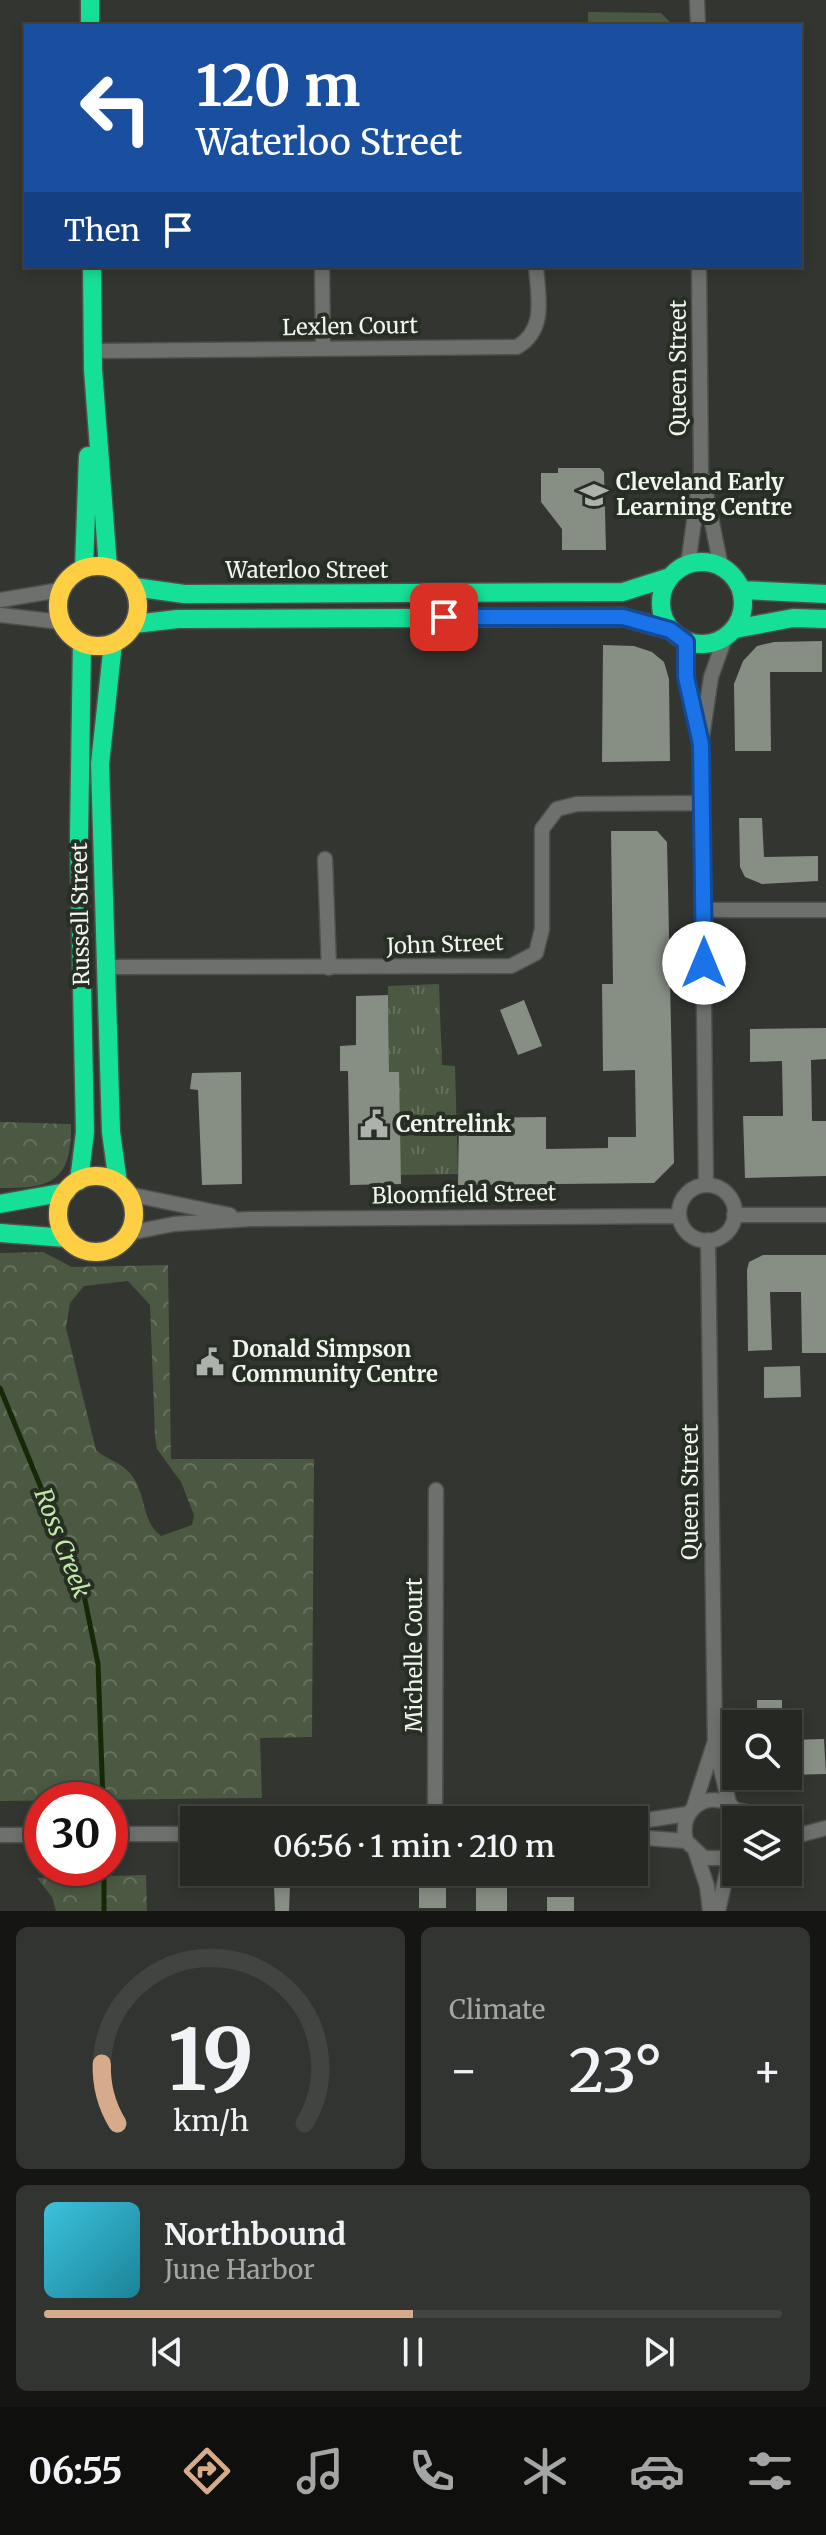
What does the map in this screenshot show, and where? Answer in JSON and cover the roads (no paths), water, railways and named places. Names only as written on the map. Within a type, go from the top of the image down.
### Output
[{"type":"main road","points":[[90,0],[90,24]]},
{"type":"main road","points":[[84,568],[93,360],[92,268]]},
{"type":"main road","points":[[93,360],[108,567]]},
{"type":"main road","points":[[670,630],[664,620],[661,598],[670,577],[699,562],[721,567],[730,573],[741,590],[741,617],[730,633]]},
{"type":"main road","points":[[134,624],[138,605],[134,587],[123,574],[108,567],[84,568],[71,575],[60,590],[57,604],[61,622],[70,635],[82,643],[100,646],[113,643],[134,624],[178,619],[623,617],[670,630],[686,642],[713,643],[730,633],[793,618],[826,619]]},
{"type":"main road","name":"Waterloo Street","points":[[134,587],[184,594],[623,592],[670,577]]},
{"type":"main road","points":[[741,590],[826,594]]},
{"type":"main road","name":"Russell Street","points":[[72,1186],[85,1132],[79,798],[79,736],[85,698],[82,643]]},
{"type":"main road","name":"Russell Street","points":[[113,643],[100,764],[111,1132],[123,1189]]},
{"type":"main road","points":[[0,1204],[99,1176],[123,1189],[134,1214],[129,1233],[112,1249],[101,1252],[79,1249],[66,1238],[58,1215],[72,1186]]},
{"type":"main road","points":[[0,1233],[66,1238]]},
{"type":"street","points":[[697,0],[698,24]]},
{"type":"street","points":[[322,268],[323,348]]},
{"type":"street","name":"Lexlen Court","points":[[93,360],[323,348],[517,347],[537,329],[536,268]]},
{"type":"street","name":"Queen Street","points":[[688,565],[701,470],[699,268]]},
{"type":"street","name":"Queen Street","points":[[701,470],[721,567]]},
{"type":"street","points":[[0,600],[60,590]]},
{"type":"street","points":[[0,615],[61,622]]},
{"type":"street","points":[[706,1185],[701,744],[711,677],[730,633]]},
{"type":"street","points":[[686,642],[686,677],[701,744]]},
{"type":"street","name":"John Street","points":[[104,967],[511,966],[536,953],[542,929],[542,829],[557,809],[577,804],[702,803]]},
{"type":"street","points":[[325,859],[329,968]]},
{"type":"street","points":[[703,910],[826,910]]},
{"type":"street","points":[[706,1185],[723,1190],[734,1206],[729,1230],[708,1240],[692,1236],[679,1216],[680,1206],[689,1191],[706,1185]]},
{"type":"street","name":"Bloomfield Street","points":[[123,1189],[250,1219]]},
{"type":"street","points":[[734,1215],[826,1215]]},
{"type":"street","name":"Bloomfield Street","points":[[129,1233],[174,1224],[250,1219],[679,1216]]},
{"type":"street","name":"Queen Street","points":[[708,1240],[715,1744],[734,1806]]},
{"type":"street","name":"Michelle Court","points":[[435,1806],[436,1490]]},
{"type":"street","name":"Queen Street","points":[[691,1847],[684,1823],[715,1744]]},
{"type":"street","points":[[648,1819],[691,1810],[711,1799],[726,1806]]},
{"type":"street","points":[[128,1834],[180,1834]]},
{"type":"street","points":[[0,1835],[24,1835]]},
{"type":"street","points":[[648,1839],[691,1847],[713,1859],[722,1856]]},
{"type":"street","points":[[691,1847],[707,1886],[710,1911]]},
{"type":"street","points":[[718,1911],[725,1886]]},
{"type":"waterway","name":"Ross Creek","points":[[0,1388],[83,1590],[98,1664],[102,1782]]},
{"type":"waterway","name":"Ross Creek","points":[[104,1886],[104,1911]]},
{"type":"place","name":"Cleveland Early Learning Centre","points":[[594,495]]},
{"type":"place","name":"Centrelink","points":[[374,1124]]},
{"type":"place","name":"Donald Simpson Community Centre","points":[[210,1362]]}]
